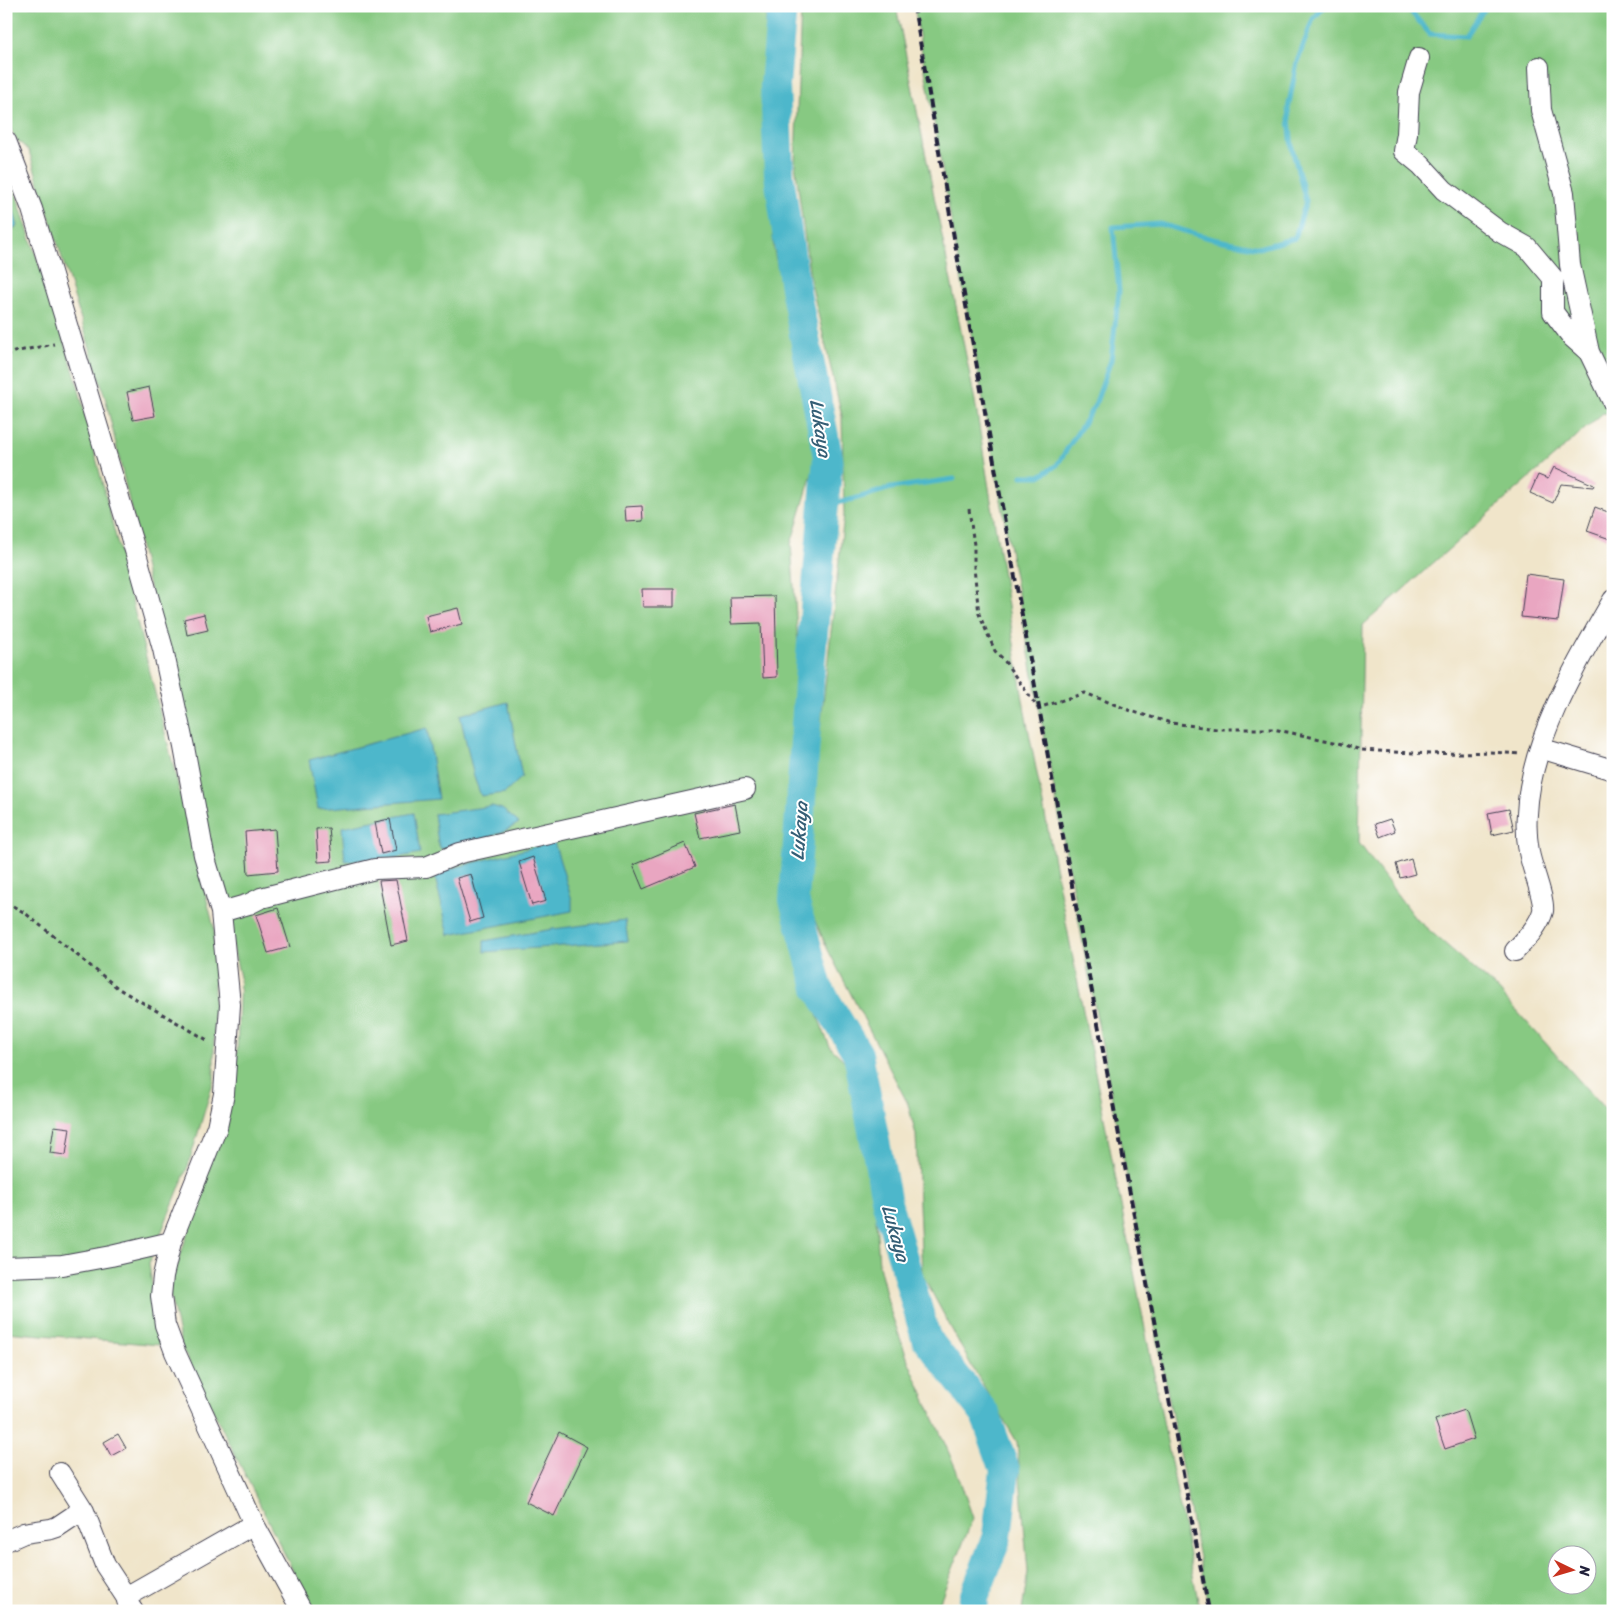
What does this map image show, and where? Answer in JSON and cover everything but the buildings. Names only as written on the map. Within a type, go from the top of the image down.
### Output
[{"type":"street","points":[[1419,58],[1409,92],[1407,134],[1404,151],[1421,165],[1444,190],[1500,232],[1527,247],[1553,278],[1553,312],[1572,337],[1589,352]]},
{"type":"street","points":[[1540,67],[1541,110],[1564,194],[1570,265],[1589,352],[1613,402]]},
{"type":"street","points":[[6,141],[32,209],[134,548],[162,649],[184,747],[204,855],[221,912],[230,1005],[224,1094],[217,1128],[172,1242],[163,1276],[161,1296],[165,1325],[175,1352],[254,1524],[302,1611]]},
{"type":"street","points":[[1515,951],[1540,918],[1543,908],[1529,852],[1527,814],[1531,776],[1547,727],[1579,658],[1613,600]]},
{"type":"street","points":[[1539,752],[1613,770]]},
{"type":"street","points":[[221,912],[249,904],[261,898],[375,869],[426,867],[460,853],[745,789]]},
{"type":"street","points":[[6,1267],[62,1264],[111,1256],[172,1242]]},
{"type":"street","points":[[60,1473],[84,1511],[105,1565],[130,1604],[254,1524]]},
{"type":"street","points":[[6,1541],[24,1533],[51,1529],[84,1511]]},
{"type":"path","points":[[6,356],[14,352],[40,346],[72,341]]},
{"type":"path","points":[[969,509],[974,545],[974,568],[979,614],[995,651],[1003,659],[1038,708],[1085,693],[1134,712],[1171,723],[1217,729],[1273,729],[1339,743],[1361,750],[1430,754],[1539,752]]},
{"type":"path","points":[[6,902],[25,914],[119,989],[197,1033],[227,1053]]},
{"type":"green space","points":[[6,6],[766,6],[766,142],[774,250],[817,457],[791,544],[799,659],[788,804],[793,945],[807,990],[830,1047],[851,1067],[868,1138],[879,1265],[890,1310],[908,1360],[956,1469],[973,1518],[936,1611],[313,1611],[182,1348],[169,1290],[219,1137],[237,1053],[240,977],[105,397],[29,151],[15,138],[6,118]]},
{"type":"green space","points":[[801,6],[896,6],[975,401],[1025,712],[1200,1611],[1022,1611],[1028,1572],[1017,1442],[971,1365],[922,1274],[916,1135],[908,1104],[828,950],[808,905],[812,802],[844,515],[842,416],[810,279],[795,163]]},
{"type":"green space","points":[[914,6],[1613,6],[1613,415],[1603,413],[1363,625],[1359,843],[1414,917],[1496,988],[1613,1118],[1613,1611],[1209,1611],[984,408]]},
{"type":"green space","points":[[6,163],[76,378],[214,928],[214,1080],[188,1166],[149,1263],[160,1345],[6,1332]]},
{"type":"water","points":[[6,191],[12,203],[18,226],[6,233]]},
{"type":"water","points":[[508,702],[522,777],[505,793],[481,796],[474,777],[460,715]]},
{"type":"water","points":[[427,728],[438,799],[318,809],[309,760]]},
{"type":"water","points":[[492,806],[502,809],[519,823],[501,833],[441,849],[438,843],[434,814]]},
{"type":"water","points":[[414,813],[420,853],[394,858],[345,861],[342,827]]},
{"type":"water","points":[[554,842],[572,900],[572,911],[449,935],[434,873]]},
{"type":"water","points":[[625,920],[628,941],[484,952],[484,941],[553,929]]},
{"type":"waterway","name":"Lukaya","points":[[782,6],[775,85],[779,175],[795,288],[828,457],[810,668],[794,900],[818,988],[858,1054],[887,1203],[926,1338],[985,1414],[1005,1470],[997,1536],[974,1598],[973,1611]]},
{"type":"waterway","points":[[1022,476],[1040,476],[1057,465],[1095,405],[1111,360],[1119,291],[1113,227],[1160,224],[1213,239],[1259,248],[1295,238],[1306,201],[1292,148],[1288,109],[1297,62],[1313,19],[1325,6]]},
{"type":"waterway","points":[[1406,6],[1430,34],[1466,36],[1486,6]]},
{"type":"waterway","points":[[824,506],[891,488],[954,479]]},
{"type":"railway","points":[[914,6],[984,408],[1209,1611]]}]
